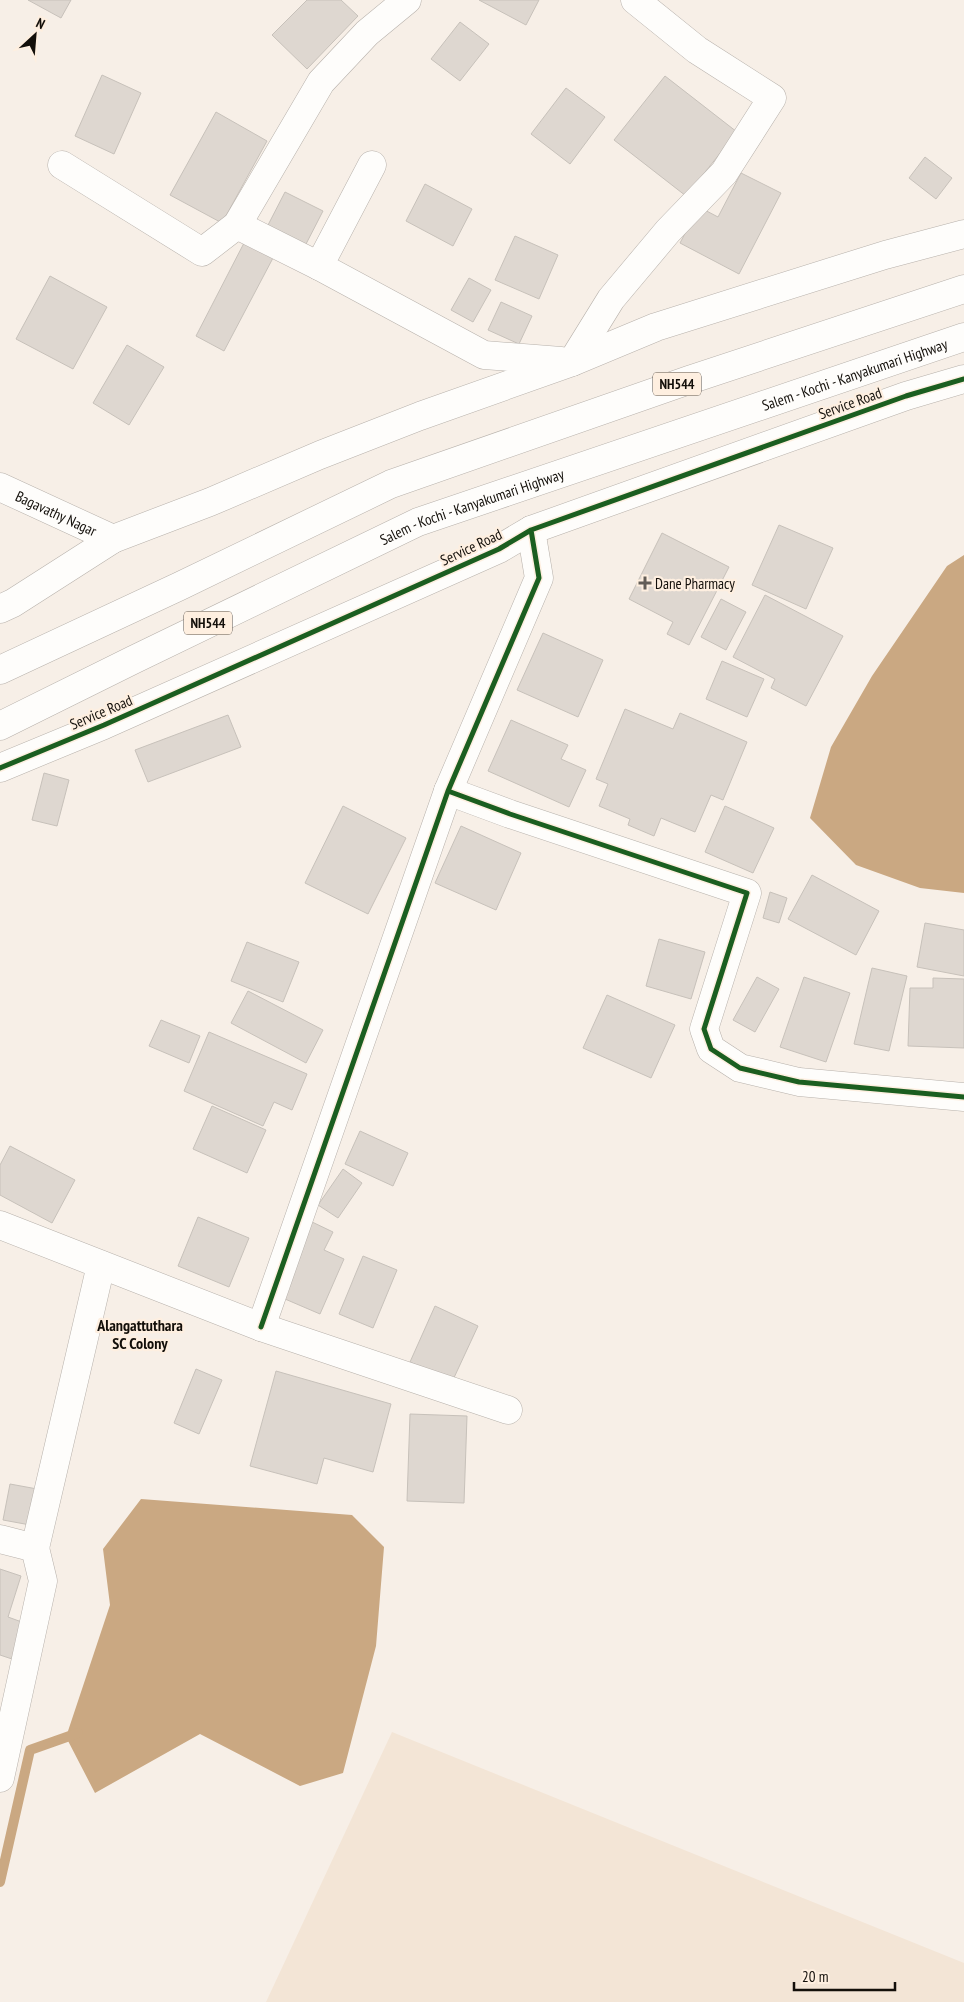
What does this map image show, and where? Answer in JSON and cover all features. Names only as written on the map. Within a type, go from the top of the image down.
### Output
[{"type":"main road","points":[[62,165],[202,252],[238,225],[321,82],[367,33],[407,0]]},
{"type":"main road","points":[[572,362],[611,299],[668,231],[724,173],[772,98],[697,50],[635,0]]},
{"type":"main road","points":[[319,266],[372,165]]},
{"type":"main road","points":[[238,225],[319,266],[484,355],[572,362]]},
{"type":"main road","points":[[4,611],[113,539],[210,502],[320,455],[420,416],[572,362],[656,327],[885,255],[964,234]]},
{"type":"main road","name":"NH544","points":[[0,670],[391,484],[699,376],[964,289]]},
{"type":"main road","name":"Salem - Kochi - Kanyakumari Highway","points":[[0,726],[418,522],[964,336]]},
{"type":"main road","name":"Service Road","points":[[0,768],[104,725],[490,553],[531,530],[906,396],[964,378]]},
{"type":"main road","name":"Bagavathy Nagar","points":[[0,487],[113,539]]},
{"type":"main road","points":[[261,1327],[448,791],[539,578],[531,530]]},
{"type":"main road","points":[[448,791],[510,814],[747,893],[704,1029],[711,1049],[740,1068],[799,1082],[964,1097]]},
{"type":"main road","points":[[0,1226],[261,1327],[508,1410]]},
{"type":"main road","points":[[0,1778],[43,1581],[35,1548],[101,1264]]},
{"type":"main road","points":[[0,1539],[35,1548]]},
{"type":"shaded area","points":[[964,555],[964,893],[920,888],[856,865],[810,818],[831,747],[872,676],[947,566]]},
{"type":"shaded area","points":[[141,1499],[352,1515],[384,1547],[376,1646],[343,1773],[300,1786],[200,1734],[95,1793],[66,1737],[110,1605],[103,1549]]},
{"type":"shaded area","points":[[392,1732],[964,1963],[964,2002],[266,2002]]},
{"type":"building","points":[[28,0],[71,0],[61,18]]},
{"type":"building","points":[[307,0],[341,0],[358,16],[307,69],[272,35]]},
{"type":"building","points":[[479,0],[539,0],[526,25]]},
{"type":"building","points":[[460,22],[489,44],[460,81],[431,59]]},
{"type":"building","points":[[102,75],[141,93],[114,154],[75,136]]},
{"type":"building","points":[[665,76],[737,132],[686,196],[614,140]]},
{"type":"building","points":[[566,88],[605,117],[570,164],[531,134]]},
{"type":"building","points":[[216,112],[267,141],[222,223],[170,195]]},
{"type":"building","points":[[925,157],[952,178],[936,199],[909,178]]},
{"type":"building","points":[[741,173],[781,193],[739,274],[680,243],[699,207],[718,217]]},
{"type":"building","points":[[425,184],[472,209],[453,246],[406,221]]},
{"type":"building","points":[[285,192],[323,211],[305,246],[267,227]]},
{"type":"building","points":[[515,236],[558,255],[539,299],[495,280]]},
{"type":"building","points":[[244,243],[273,258],[224,351],[196,336]]},
{"type":"building","points":[[50,276],[107,307],[73,369],[16,339]]},
{"type":"building","points":[[469,278],[491,290],[473,322],[451,310]]},
{"type":"building","points":[[501,302],[532,316],[519,344],[488,330]]},
{"type":"building","points":[[127,345],[164,367],[129,425],[93,403]]},
{"type":"building","points":[[779,525],[833,548],[806,609],[752,585]]},
{"type":"building","points":[[662,533],[729,567],[689,645],[667,634],[673,622],[629,599]]},
{"type":"building","points":[[765,595],[843,636],[806,706],[771,688],[775,679],[733,657]]},
{"type":"building","points":[[721,599],[746,612],[726,650],[701,637]]},
{"type":"building","points":[[543,633],[603,660],[578,717],[517,690]]},
{"type":"building","points":[[722,661],[764,679],[747,717],[706,699]]},
{"type":"building","points":[[625,709],[673,729],[680,713],[747,742],[723,800],[711,795],[695,832],[661,818],[654,836],[628,825],[630,819],[599,806],[608,784],[596,779]]},
{"type":"building","points":[[228,715],[241,747],[148,782],[135,750]]},
{"type":"building","points":[[511,720],[568,745],[561,759],[586,770],[569,807],[488,771]]},
{"type":"building","points":[[44,773],[69,780],[57,826],[32,820]]},
{"type":"building","points":[[343,806],[406,838],[368,914],[305,883]]},
{"type":"building","points":[[725,806],[774,828],[753,873],[705,852]]},
{"type":"building","points":[[461,826],[521,853],[496,910],[435,883]]},
{"type":"building","points":[[812,875],[879,911],[856,955],[788,919]]},
{"type":"building","points":[[770,892],[787,898],[779,923],[763,918]]},
{"type":"building","points":[[925,923],[964,930],[964,976],[917,967]]},
{"type":"building","points":[[659,939],[705,952],[691,999],[646,986]]},
{"type":"building","points":[[247,942],[299,962],[283,1002],[231,981]]},
{"type":"building","points":[[872,968],[907,976],[889,1051],[854,1044]]},
{"type":"building","points":[[757,977],[779,989],[755,1032],[733,1020]]},
{"type":"building","points":[[804,977],[850,993],[826,1062],[780,1047]]},
{"type":"building","points":[[933,978],[964,979],[964,1048],[908,1046],[910,988],[933,988]]},
{"type":"building","points":[[248,991],[323,1030],[306,1063],[231,1023]]},
{"type":"building","points":[[607,995],[675,1025],[651,1078],[583,1048]]},
{"type":"building","points":[[161,1020],[200,1036],[189,1063],[149,1046]]},
{"type":"building","points":[[209,1032],[307,1074],[292,1110],[274,1102],[263,1126],[184,1091]]},
{"type":"building","points":[[212,1106],[266,1130],[247,1173],[193,1149]]},
{"type":"building","points":[[360,1131],[408,1153],[393,1186],[345,1164]]},
{"type":"building","points":[[10,1146],[75,1180],[52,1223],[0,1195],[0,1165]]},
{"type":"building","points":[[343,1169],[362,1183],[338,1218],[318,1205]]},
{"type":"building","points":[[198,1217],[249,1238],[229,1287],[178,1266]]},
{"type":"building","points":[[310,1221],[333,1232],[324,1250],[344,1259],[320,1314],[278,1296]]},
{"type":"building","points":[[363,1256],[397,1270],[373,1328],[339,1314]]},
{"type":"building","points":[[435,1306],[478,1326],[452,1382],[410,1362]]},
{"type":"building","points":[[196,1369],[222,1380],[199,1434],[174,1423]]},
{"type":"building","points":[[276,1371],[391,1404],[373,1472],[324,1458],[317,1484],[250,1466]]},
{"type":"building","points":[[410,1414],[467,1416],[464,1503],[407,1501]]},
{"type":"building","points":[[10,1484],[59,1493],[52,1529],[3,1520]]},
{"type":"building","points":[[0,1569],[21,1576],[8,1617],[30,1625],[18,1661],[0,1655]]},
{"type":"waterway","points":[[0,1882],[30,1750],[78,1733]]},
{"type":"cycle path","points":[[0,768],[104,725],[499,549],[531,530],[906,396],[964,379]]},
{"type":"cycle path","points":[[261,1327],[448,791],[539,578],[531,530]]},
{"type":"cycle path","points":[[448,791],[510,814],[747,893],[704,1029],[711,1049],[740,1068],[799,1082],[964,1097]]},
{"type":"place","name":"Dane Pharmacy","points":[[645,583]]},
{"type":"district","name":"Alangattuthara SC Colony","points":[[140,1334]]}]
